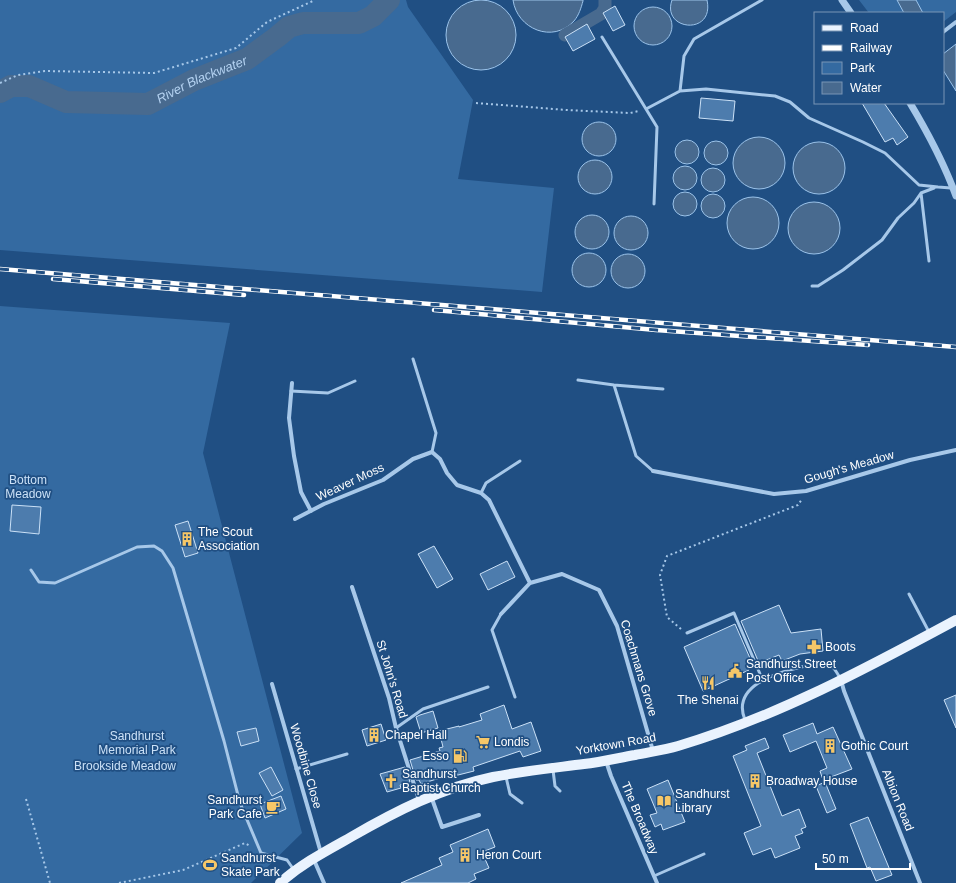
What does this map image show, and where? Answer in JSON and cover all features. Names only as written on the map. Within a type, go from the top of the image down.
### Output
[{"type":"main road","name":"Yorktown Road","points":[[280,883],[294,871],[317,856],[378,821],[419,800],[468,783],[505,775],[606,760],[653,752],[677,746],[781,709],[841,680],[956,620]]},
{"type":"street","points":[[842,0],[850,12]]},
{"type":"street","points":[[944,31],[956,22]]},
{"type":"street","points":[[911,104],[933,143],[956,196]]},
{"type":"street","points":[[292,383],[289,418],[294,456],[301,492],[311,511]]},
{"type":"street","name":"Gough's Meadow","points":[[653,471],[774,494],[806,491],[910,460],[956,450]]},
{"type":"street","points":[[432,452],[440,459],[447,473],[457,485],[481,493],[489,500],[530,583],[501,614]]},
{"type":"street","name":"Weaver Moss","points":[[295,519],[383,480],[413,459],[432,452]]},
{"type":"street","name":"Coachmans Grove","points":[[530,583],[562,574],[599,590],[617,626],[653,752]]},
{"type":"street","name":"St John's Road","points":[[352,587],[389,698],[396,728],[419,800]]},
{"type":"street","name":"Albion Road","points":[[841,680],[920,883]]},
{"type":"street","name":"Woodbine Close","points":[[272,684],[296,769],[324,883]]},
{"type":"street","name":"The Broadway","points":[[606,760],[611,776],[657,883]]},
{"type":"street","points":[[430,796],[442,827],[479,815]]},
{"type":"lane","points":[[680,92],[684,56],[694,39],[762,0]]},
{"type":"lane","points":[[602,38],[657,127],[654,204]]},
{"type":"lane","points":[[646,109],[680,92],[706,89],[775,96],[790,102],[810,118],[884,153],[919,185],[953,188]]},
{"type":"lane","points":[[812,286],[818,286],[837,274],[882,240],[898,218],[922,193],[936,187]]},
{"type":"lane","points":[[922,193],[929,261]]},
{"type":"lane","points":[[413,359],[436,433],[432,452]]},
{"type":"lane","points":[[578,380],[663,389]]},
{"type":"lane","points":[[291,391],[328,393],[355,381]]},
{"type":"lane","points":[[614,385],[636,456],[653,471]]},
{"type":"lane","points":[[481,493],[486,483],[520,461]]},
{"type":"lane","points":[[31,570],[39,582],[55,583],[136,547],[154,546],[162,551],[173,568],[224,741],[240,803],[261,853],[287,860],[294,871]]},
{"type":"lane","points":[[909,594],[929,634]]},
{"type":"lane","points":[[688,633],[734,613],[763,681]]},
{"type":"lane","points":[[501,614],[492,630],[515,696]]},
{"type":"lane","points":[[746,722],[742,713],[744,699],[750,688],[783,672],[822,662],[832,666],[841,680]]},
{"type":"lane","points":[[396,728],[423,709],[488,687]]},
{"type":"lane","points":[[296,769],[347,754]]},
{"type":"lane","points":[[553,768],[555,786],[560,791]]},
{"type":"lane","points":[[505,775],[510,794],[522,802]]},
{"type":"lane","points":[[654,876],[704,854]]},
{"type":"path","points":[[0,83],[18,75],[45,71],[154,73],[236,48],[267,22],[315,0]]},
{"type":"path","points":[[476,103],[630,113],[646,109]]},
{"type":"path","points":[[688,633],[666,618],[660,575],[667,556],[798,505],[806,491]]},
{"type":"path","points":[[26,799],[50,883]]},
{"type":"path","points":[[119,883],[183,870],[246,843],[261,853]]},
{"type":"green space","points":[[0,0],[406,0],[408,7],[473,100],[458,179],[554,188],[542,292],[0,250]]},
{"type":"green space","points":[[859,0],[956,0],[956,12],[944,21],[944,12],[868,12]]},
{"type":"green space","name":"Sandhurst Memorial Park","points":[[0,306],[230,323],[203,453],[302,833],[251,883],[0,883]]},
{"type":"water","points":[[474,0],[488,0],[501,6],[510,15],[514,21],[516,35],[514,49],[506,60],[495,68],[488,70],[474,70],[467,68],[456,60],[448,49],[446,42],[446,28],[448,21],[456,10],[467,2]]},
{"type":"water","points":[[513,0],[583,1],[579,14],[566,28],[556,32],[547,32],[537,30],[521,19]]},
{"type":"water","points":[[672,0],[707,0],[707,12],[703,20],[697,24],[688,25],[680,23],[674,18],[671,10]]},
{"type":"water","points":[[897,0],[916,0],[922,12],[903,12]]},
{"type":"water","points":[[649,7],[657,7],[667,12],[671,19],[671,33],[667,40],[657,45],[649,45],[639,40],[637,37],[634,30],[634,22],[639,12],[642,10]]},
{"type":"water","points":[[956,44],[956,91],[944,72],[944,53]]},
{"type":"water","points":[[599,122],[611,127],[616,139],[611,151],[599,156],[587,151],[582,139],[587,127]]},
{"type":"water","points":[[754,137],[764,137],[778,144],[785,158],[785,168],[778,182],[764,189],[754,189],[744,185],[737,178],[733,168],[733,158],[737,148],[744,141]]},
{"type":"water","points":[[687,140],[692,141],[698,147],[698,157],[692,163],[687,164],[682,163],[676,157],[675,152],[676,147],[682,141]]},
{"type":"water","points":[[716,141],[721,142],[727,148],[727,158],[721,164],[716,165],[711,164],[705,158],[704,153],[705,148],[711,142]]},
{"type":"water","points":[[814,142],[824,142],[838,149],[845,163],[845,173],[838,187],[824,194],[814,194],[804,190],[797,183],[793,173],[793,163],[797,153],[804,146]]},
{"type":"water","points":[[595,160],[607,165],[612,177],[607,189],[595,194],[583,189],[578,177],[583,165]]},
{"type":"water","points":[[685,166],[690,167],[696,173],[696,183],[690,189],[685,190],[680,189],[674,183],[673,178],[674,173],[680,167]]},
{"type":"water","points":[[713,168],[718,169],[724,175],[724,185],[718,191],[713,192],[708,191],[702,185],[701,180],[702,175],[708,169]]},
{"type":"water","points":[[685,192],[690,193],[696,199],[696,209],[690,215],[685,216],[680,215],[674,209],[673,204],[674,199],[680,193]]},
{"type":"water","points":[[713,194],[718,195],[724,201],[724,211],[718,217],[713,218],[708,217],[702,211],[701,206],[702,201],[708,195]]},
{"type":"water","points":[[748,197],[758,197],[772,204],[779,218],[779,228],[772,242],[758,249],[748,249],[738,245],[731,238],[727,228],[727,218],[731,208],[738,201]]},
{"type":"water","points":[[809,202],[819,202],[833,209],[840,223],[840,233],[833,247],[819,254],[809,254],[799,250],[792,243],[788,233],[788,223],[792,213],[799,206]]},
{"type":"water","points":[[592,215],[604,220],[609,232],[604,244],[592,249],[580,244],[575,232],[580,220]]},
{"type":"water","points":[[631,216],[643,221],[648,233],[643,245],[631,250],[619,245],[614,233],[619,221]]},
{"type":"water","points":[[589,253],[601,258],[606,270],[601,282],[589,287],[577,282],[572,270],[577,258]]},
{"type":"water","points":[[628,254],[640,259],[645,271],[640,283],[628,288],[616,283],[611,271],[616,259]]},
{"type":"building","points":[[615,6],[625,25],[613,31],[603,13]]},
{"type":"building","points":[[587,24],[595,39],[573,51],[565,37]]},
{"type":"building","points":[[701,98],[735,101],[733,121],[699,118]]},
{"type":"building","points":[[863,104],[885,104],[908,137],[897,145],[893,138],[885,142]]},
{"type":"building","points":[[12,505],[41,507],[39,534],[10,531]]},
{"type":"building","name":"The Scout Association","points":[[188,521],[198,553],[185,557],[175,525]]},
{"type":"building","points":[[434,546],[453,579],[437,588],[418,554]]},
{"type":"building","points":[[507,561],[515,577],[488,590],[480,574]]},
{"type":"building","points":[[779,605],[791,633],[821,629],[823,651],[800,654],[782,661],[779,655],[759,663],[741,621]]},
{"type":"building","points":[[735,624],[753,665],[748,667],[749,670],[703,691],[684,647]]},
{"type":"building","points":[[956,695],[956,728],[944,700]]},
{"type":"building","points":[[504,705],[512,729],[531,722],[541,751],[523,757],[520,751],[473,767],[474,771],[446,778],[446,776],[421,784],[419,780],[416,780],[410,760],[440,751],[439,748],[443,747],[439,731],[482,720],[480,714]]},
{"type":"building","points":[[433,711],[438,728],[421,733],[416,717]]},
{"type":"building","name":"Gothic Court","points":[[813,723],[817,734],[833,727],[852,769],[823,780],[820,771],[827,768],[816,741],[790,752],[783,735]]},
{"type":"building","name":"Chapel Hall","points":[[381,724],[386,740],[367,746],[362,730]]},
{"type":"building","points":[[256,728],[259,741],[241,746],[237,732]]},
{"type":"building","name":"Broadway House","points":[[765,738],[769,748],[757,753],[782,816],[799,809],[806,827],[801,829],[803,833],[795,836],[800,848],[775,858],[771,848],[753,855],[744,833],[761,826],[733,756],[747,750],[745,746]]},
{"type":"building","points":[[271,767],[283,790],[272,796],[259,773]]},
{"type":"building","name":"Sandhurst Baptist Church","points":[[405,767],[410,782],[400,785],[401,788],[387,792],[380,774]]},
{"type":"building","name":"Sandhurst Library","points":[[668,780],[685,822],[663,830],[661,824],[655,827],[650,815],[657,813],[647,789]]},
{"type":"building","points":[[825,782],[836,809],[827,813],[816,786]]},
{"type":"building","name":"Sandhurst Park Cafe","points":[[281,796],[286,809],[265,818],[260,804]]},
{"type":"building","points":[[868,817],[892,875],[876,881],[870,867],[867,868],[850,824]]},
{"type":"building","name":"Heron Court","points":[[488,829],[495,847],[482,852],[489,868],[474,874],[476,879],[468,883],[401,883],[442,865],[439,858],[453,852],[450,845]]},
{"type":"waterway","name":"River Blackwater","points":[[0,92],[11,86],[29,86],[66,102],[148,104],[194,80],[247,59],[289,27],[303,23],[359,23],[373,16],[389,0]]},
{"type":"waterway","points":[[565,35],[601,14],[605,8],[605,0]]},
{"type":"railway","points":[[0,269],[956,347]]},
{"type":"railway","points":[[53,279],[244,295]]},
{"type":"railway","points":[[434,310],[656,330],[868,345]]},
{"type":"place","name":"The Scout Association","points":[[187,539]]},
{"type":"place","name":"Boots","points":[[814,647]]},
{"type":"place","name":"Sandhurst Street Post Office","points":[[735,671]]},
{"type":"place","name":"The Shenai","points":[[708,683]]},
{"type":"place","name":"Chapel Hall","points":[[374,735]]},
{"type":"place","name":"Londis","points":[[483,742]]},
{"type":"place","name":"Gothic Court","points":[[830,746]]},
{"type":"place","name":"Esso","points":[[460,756]]},
{"type":"place","name":"Sandhurst Baptist Church","points":[[391,781]]},
{"type":"place","name":"Broadway House","points":[[755,781]]},
{"type":"place","name":"Sandhurst Library","points":[[664,801]]},
{"type":"place","name":"Sandhurst Park Cafe","points":[[273,807]]},
{"type":"place","name":"Heron Court","points":[[465,855]]},
{"type":"place","name":"Sandhurst Skate Park","points":[[210,865]]},
{"type":"park label","name":"Bottom Meadow","points":[[28,487]]},
{"type":"park label","name":"Brookside Meadow","points":[[125,766]]}]
